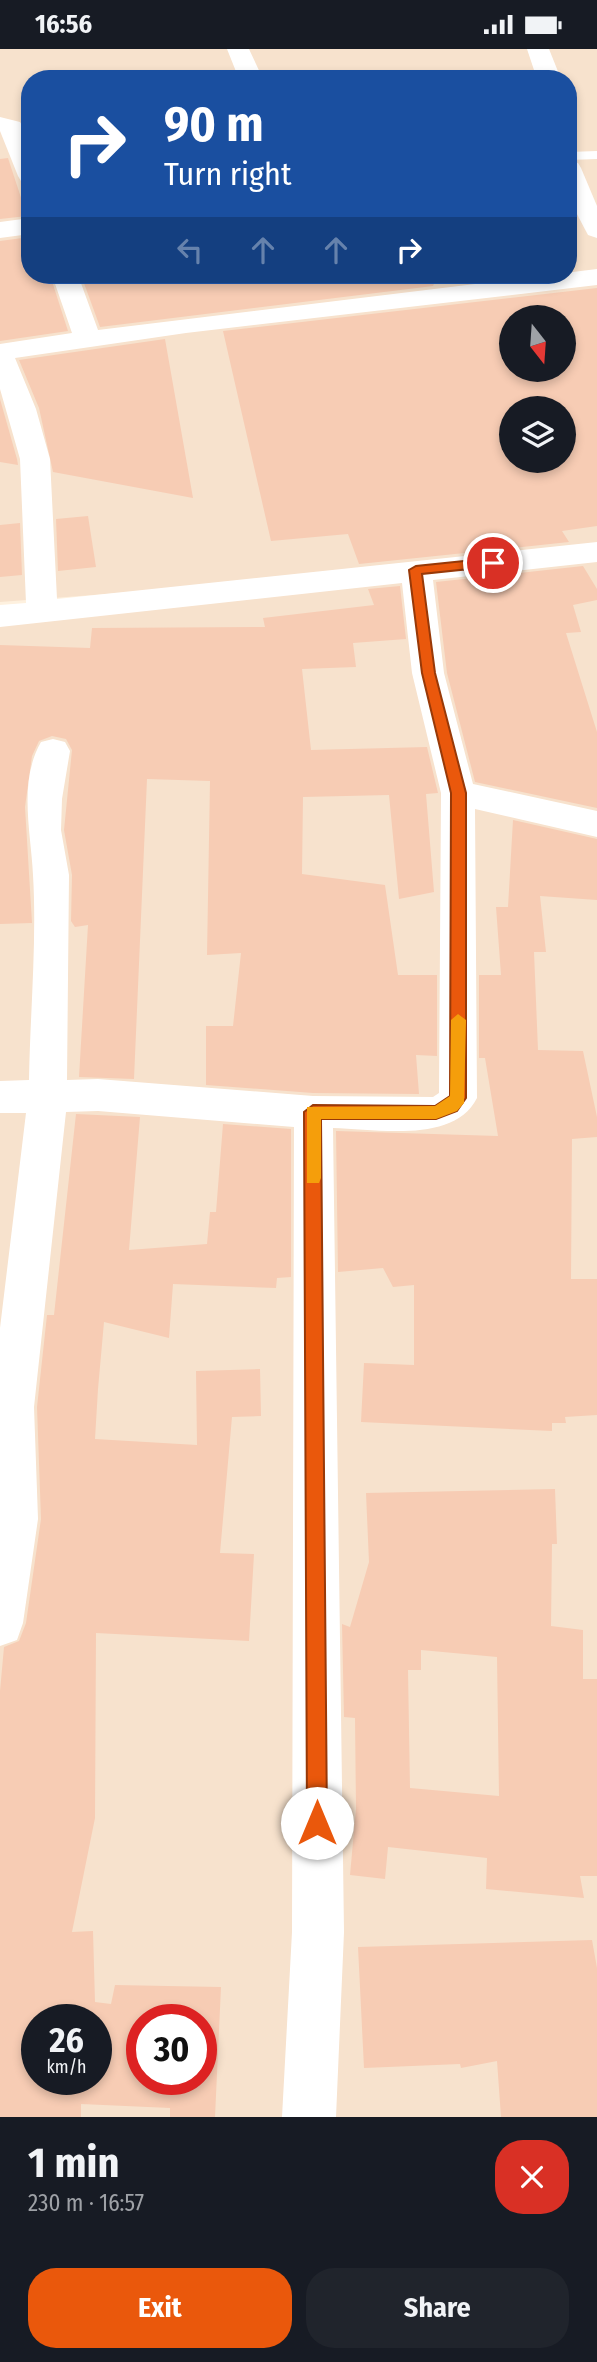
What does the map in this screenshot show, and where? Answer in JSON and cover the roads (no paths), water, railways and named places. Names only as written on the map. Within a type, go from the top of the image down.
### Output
[{"type":"street","points":[[238,49],[247,70]]},
{"type":"street","points":[[538,49],[546,70]]},
{"type":"street","points":[[0,124],[12,127],[21,152]]},
{"type":"street","points":[[577,185],[597,230]]},
{"type":"street","points":[[0,230],[21,227]]},
{"type":"street","points":[[577,280],[597,277]]},
{"type":"street","points":[[68,284],[88,339]]},
{"type":"street","points":[[42,611],[35,459],[22,409],[0,353],[186,325],[555,284]]},
{"type":"street","points":[[0,616],[597,552]]},
{"type":"street","points":[[0,1097],[98,1095],[313,1112],[436,1112],[451,1106],[458,1098],[458,793],[428,673],[416,570]]},
{"type":"street","points":[[0,1623],[12,1407],[48,1095],[51,875],[44,830],[45,799],[53,751]]},
{"type":"street","points":[[458,793],[597,824]]},
{"type":"street","points":[[309,2117],[318,1932],[313,1112]]},
{"type":"lane","points":[[577,164],[597,155]]}]
